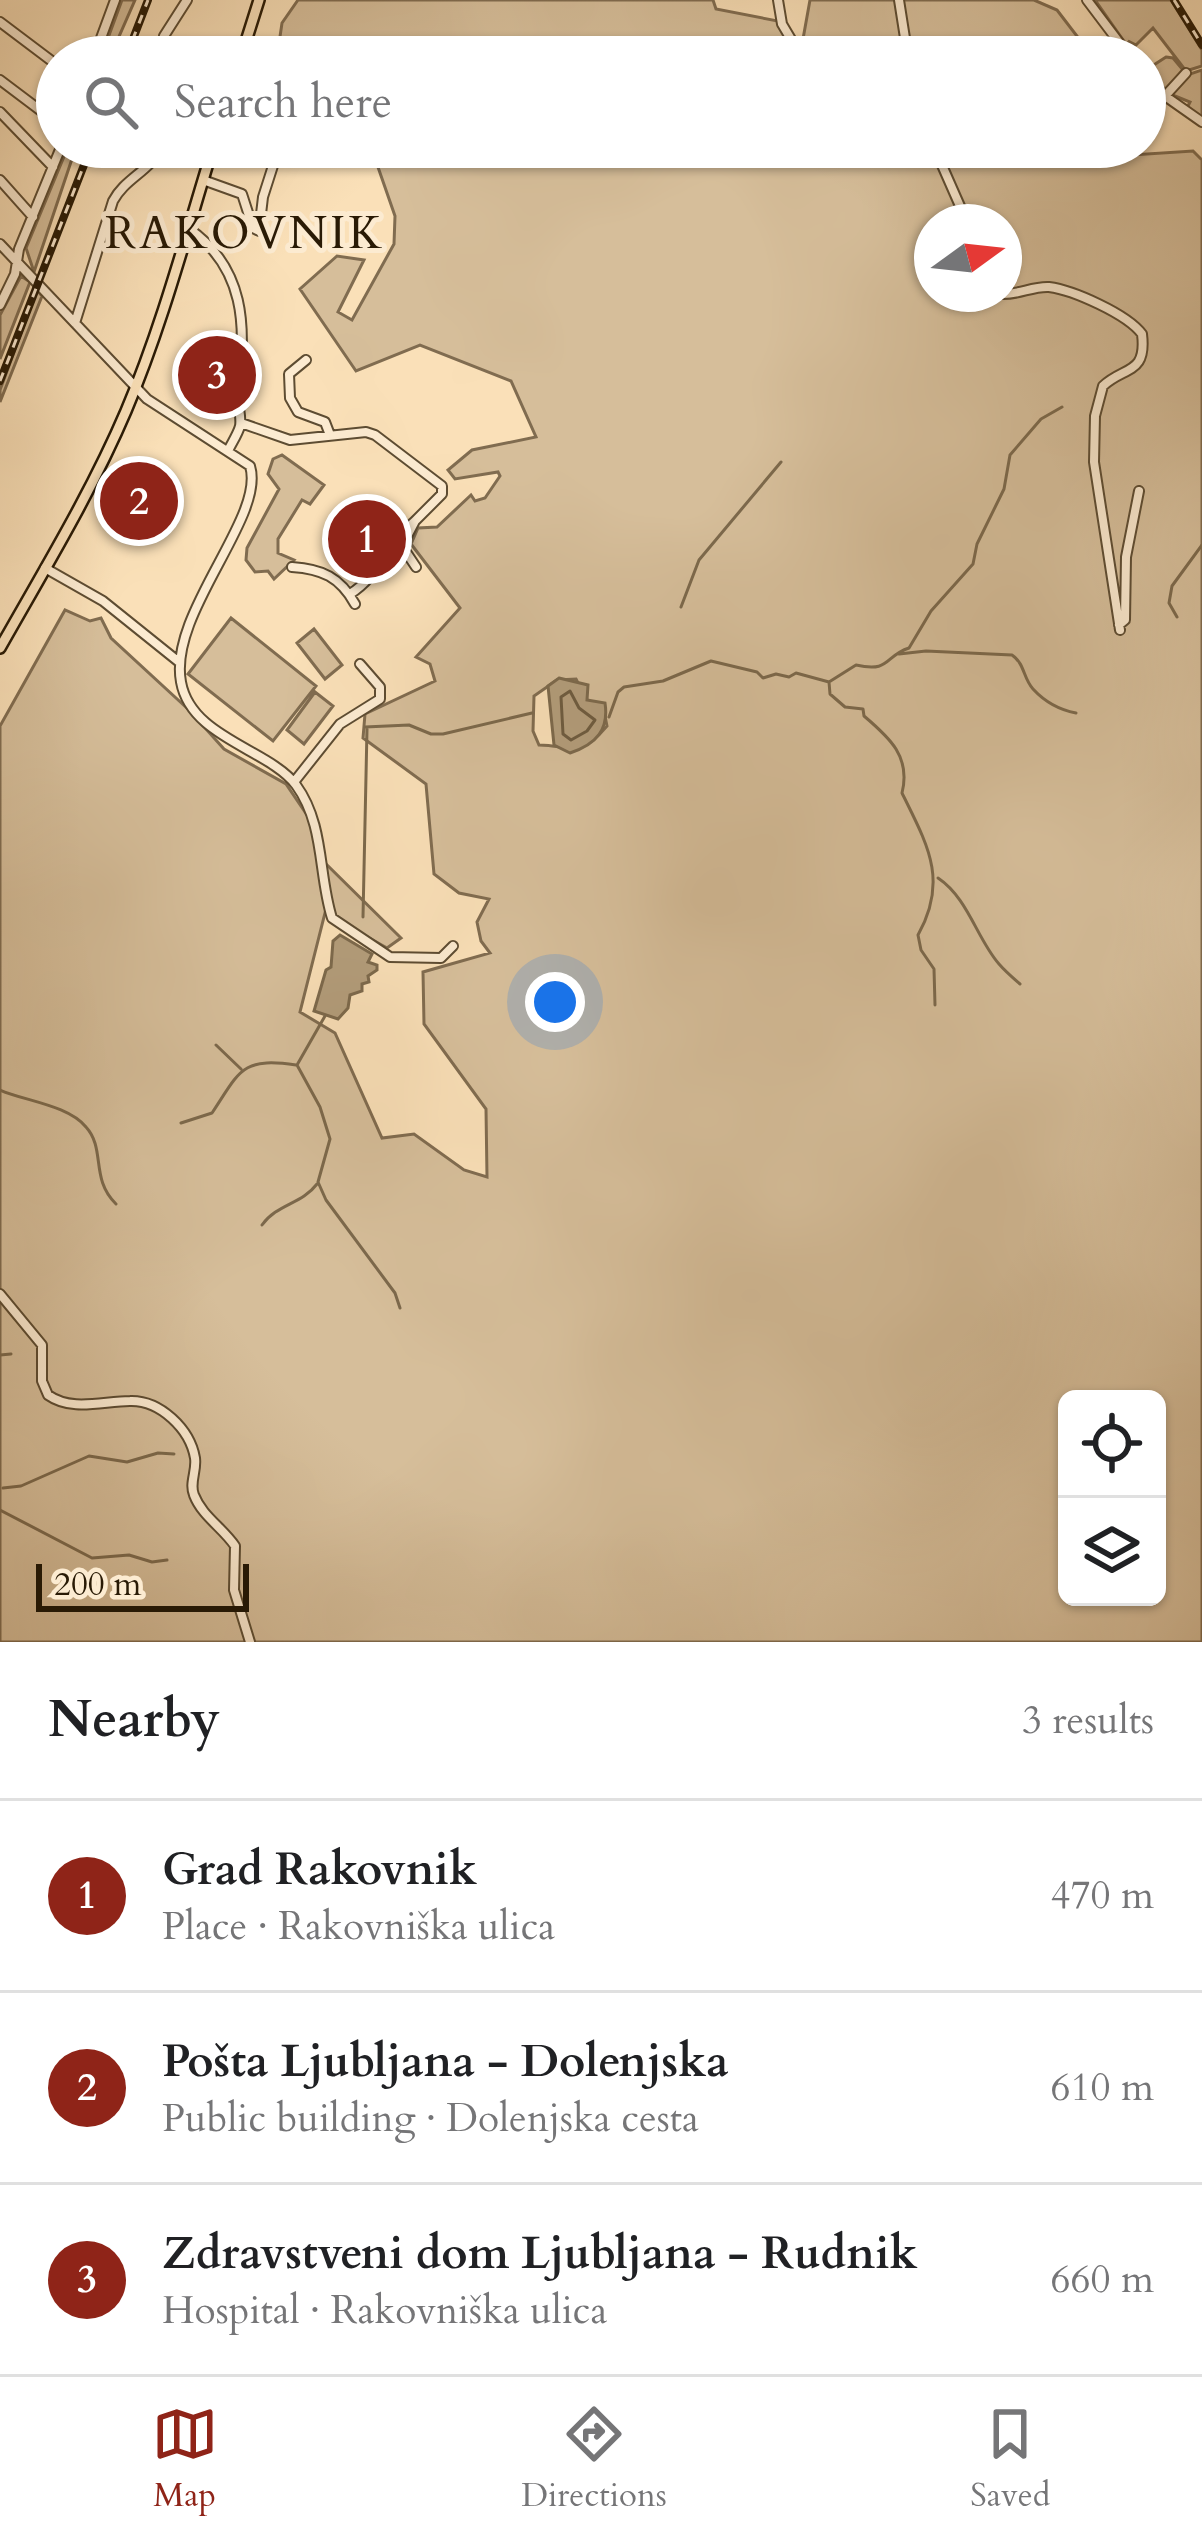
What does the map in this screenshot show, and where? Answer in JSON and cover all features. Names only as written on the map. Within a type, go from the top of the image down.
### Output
[{"type":"main road","points":[[248,36],[259,0]]},
{"type":"main road","points":[[0,648],[108,451],[135,386],[207,168]]},
{"type":"street","points":[[102,36],[115,0]]},
{"type":"street","points":[[164,36],[187,0]]},
{"type":"street","points":[[778,0],[789,36]]},
{"type":"street","points":[[899,0],[905,36]]},
{"type":"street","points":[[1087,0],[1114,36]]},
{"type":"street","points":[[0,22],[36,49]]},
{"type":"street","points":[[1166,95],[1186,73]]},
{"type":"street","points":[[0,80],[36,107]]},
{"type":"street","points":[[1166,97],[1202,122]]},
{"type":"street","points":[[0,112],[36,149]]},
{"type":"street","points":[[0,305],[53,168]]},
{"type":"street","points":[[75,323],[113,201],[123,184],[145,168]]},
{"type":"street","points":[[203,180],[242,194],[253,228],[259,231],[263,197],[273,168]]},
{"type":"street","points":[[943,168],[959,204]]},
{"type":"street","points":[[0,180],[33,217]]},
{"type":"street","points":[[188,227],[223,264],[238,294],[244,339],[236,394],[242,423],[228,452]]},
{"type":"street","points":[[0,244],[153,404],[250,466],[254,489],[211,573],[179,662],[185,697],[235,745],[293,782],[312,814],[332,918],[390,957],[441,958],[453,946]]},
{"type":"street","points":[[1022,291],[1060,290],[1127,317],[1142,334],[1139,362],[1103,386],[1095,416],[1096,477],[1119,628],[1126,614],[1126,557],[1139,491]]},
{"type":"street","points":[[306,359],[289,374],[290,398],[301,414],[325,422],[330,435]]},
{"type":"street","points":[[242,423],[290,440],[370,433],[441,484],[442,494],[392,543],[353,599],[337,579],[319,569],[292,567]]},
{"type":"street","points":[[416,521],[402,549],[416,567]]},
{"type":"street","points":[[45,568],[103,602],[179,662]]},
{"type":"street","points":[[293,782],[340,724],[380,699],[380,687],[361,664]]},
{"type":"street","points":[[0,1294],[42,1345],[42,1382],[48,1395],[80,1405],[148,1403],[184,1433],[194,1456],[196,1499],[235,1546],[234,1590],[250,1642]]},
{"type":"shaded area","points":[[122,0],[135,0],[119,36],[109,36]]},
{"type":"shaded area","points":[[298,0],[713,0],[716,9],[778,21],[790,36],[280,36],[282,23]]},
{"type":"shaded area","points":[[810,0],[1034,0],[1057,10],[1077,36],[804,36]]},
{"type":"shaded area","points":[[1095,0],[1171,0],[1202,50],[1202,66],[1186,71],[1166,45],[1166,36],[1153,28],[1145,36],[1120,36]]},
{"type":"shaded area","points":[[1166,57],[1183,70],[1166,91]]},
{"type":"shaded area","points":[[1202,70],[1202,118],[1187,108],[1190,102],[1170,94],[1187,75]]},
{"type":"shaded area","points":[[1193,151],[1202,160],[1202,1642],[0,1642],[0,726],[65,610],[90,621],[101,618],[111,638],[224,749],[286,784],[309,818],[319,857],[401,938],[387,948],[325,913],[300,1012],[335,1033],[382,1138],[414,1134],[464,1170],[487,1177],[486,1109],[424,1024],[423,972],[490,953],[481,941],[477,922],[489,899],[459,893],[434,874],[426,784],[363,738],[365,714],[435,681],[430,664],[416,657],[460,608],[411,544],[418,528],[437,527],[471,495],[475,501],[485,498],[500,476],[498,472],[455,479],[448,470],[472,450],[536,437],[511,381],[420,345],[356,371],[300,289],[337,256],[364,260],[338,312],[352,320],[394,244],[395,216],[378,168],[1166,168],[1166,153]],"holes":[[[576,679],[586,699],[604,711],[607,726],[598,736],[583,746],[539,745],[533,731],[534,696],[557,680]]]},
{"type":"shaded area","points":[[59,168],[69,168],[34,272],[26,248]]},
{"type":"shaded area","points":[[21,276],[30,282],[0,359],[0,315]]},
{"type":"shaded area","points":[[37,290],[42,296],[0,402],[0,390]]},
{"type":"shaded area","points":[[282,455],[324,485],[310,504],[302,500],[278,539],[278,553],[294,560],[274,579],[268,571],[255,572],[246,560],[247,548],[279,489],[268,474],[273,459]]},
{"type":"shaded area","points":[[231,618],[316,686],[273,741],[188,674]]},
{"type":"shaded area","points":[[314,629],[342,665],[325,679],[297,643]]},
{"type":"shaded area","points":[[315,692],[333,706],[304,744],[287,730]]},
{"type":"water","points":[[559,678],[588,685],[587,700],[605,703],[599,734],[570,753],[554,745],[548,686]]},
{"type":"water","points":[[340,935],[372,954],[368,962],[377,965],[377,970],[362,984],[362,991],[350,995],[348,1008],[338,1019],[314,1011],[331,967],[333,941]]},
{"type":"waterway","points":[[829,682],[856,665],[882,665],[909,648],[931,611],[973,564],[977,544],[1004,489],[1010,455],[1041,419],[1062,407]]},
{"type":"waterway","points":[[681,607],[699,560],[781,462]]},
{"type":"waterway","points":[[1177,617],[1169,603],[1172,586],[1202,545]]},
{"type":"waterway","points":[[899,654],[1012,655],[1038,694],[1076,713]]},
{"type":"waterway","points":[[609,717],[624,687],[663,681],[711,661],[757,672],[763,678],[796,673],[829,682],[830,694],[845,707],[863,709],[901,759],[902,793],[931,862],[932,897],[918,935],[921,950],[934,969],[935,1005]]},
{"type":"waterway","points":[[365,727],[409,725],[443,734],[532,713]]},
{"type":"waterway","points":[[363,917],[367,729]]},
{"type":"waterway","points":[[938,878],[957,896],[991,954],[1020,984]]},
{"type":"waterway","points":[[325,1016],[297,1065],[320,1107],[330,1139],[318,1182],[326,1200],[395,1293],[400,1308]]},
{"type":"waterway","points":[[216,1045],[241,1069]]},
{"type":"waterway","points":[[181,1123],[212,1113],[244,1070],[264,1063],[296,1065]]},
{"type":"waterway","points":[[0,1090],[57,1109],[86,1127],[103,1185],[116,1204]]},
{"type":"waterway","points":[[262,1225],[317,1184]]},
{"type":"waterway","points":[[0,1355],[11,1354]]},
{"type":"waterway","points":[[3,1488],[21,1486],[89,1456],[127,1462],[158,1453],[174,1454]]},
{"type":"waterway","points":[[0,1510],[92,1558],[129,1555],[152,1562],[167,1560]]},
{"type":"railway","points":[[134,36],[148,0]]},
{"type":"railway","points":[[1174,0],[1202,45]]},
{"type":"railway","points":[[0,381],[83,168]]},
{"type":"place","name":"Zdravstveni dom Ljubljana - Rudnik","points":[[217,375]]},
{"type":"place","name":"Pošta Ljubljana - Dolenjska","points":[[139,501]]},
{"type":"place","name":"Grad Rakovnik","points":[[367,539]]},
{"type":"district","name":"RAKOVNIK","points":[[245,233]]}]
